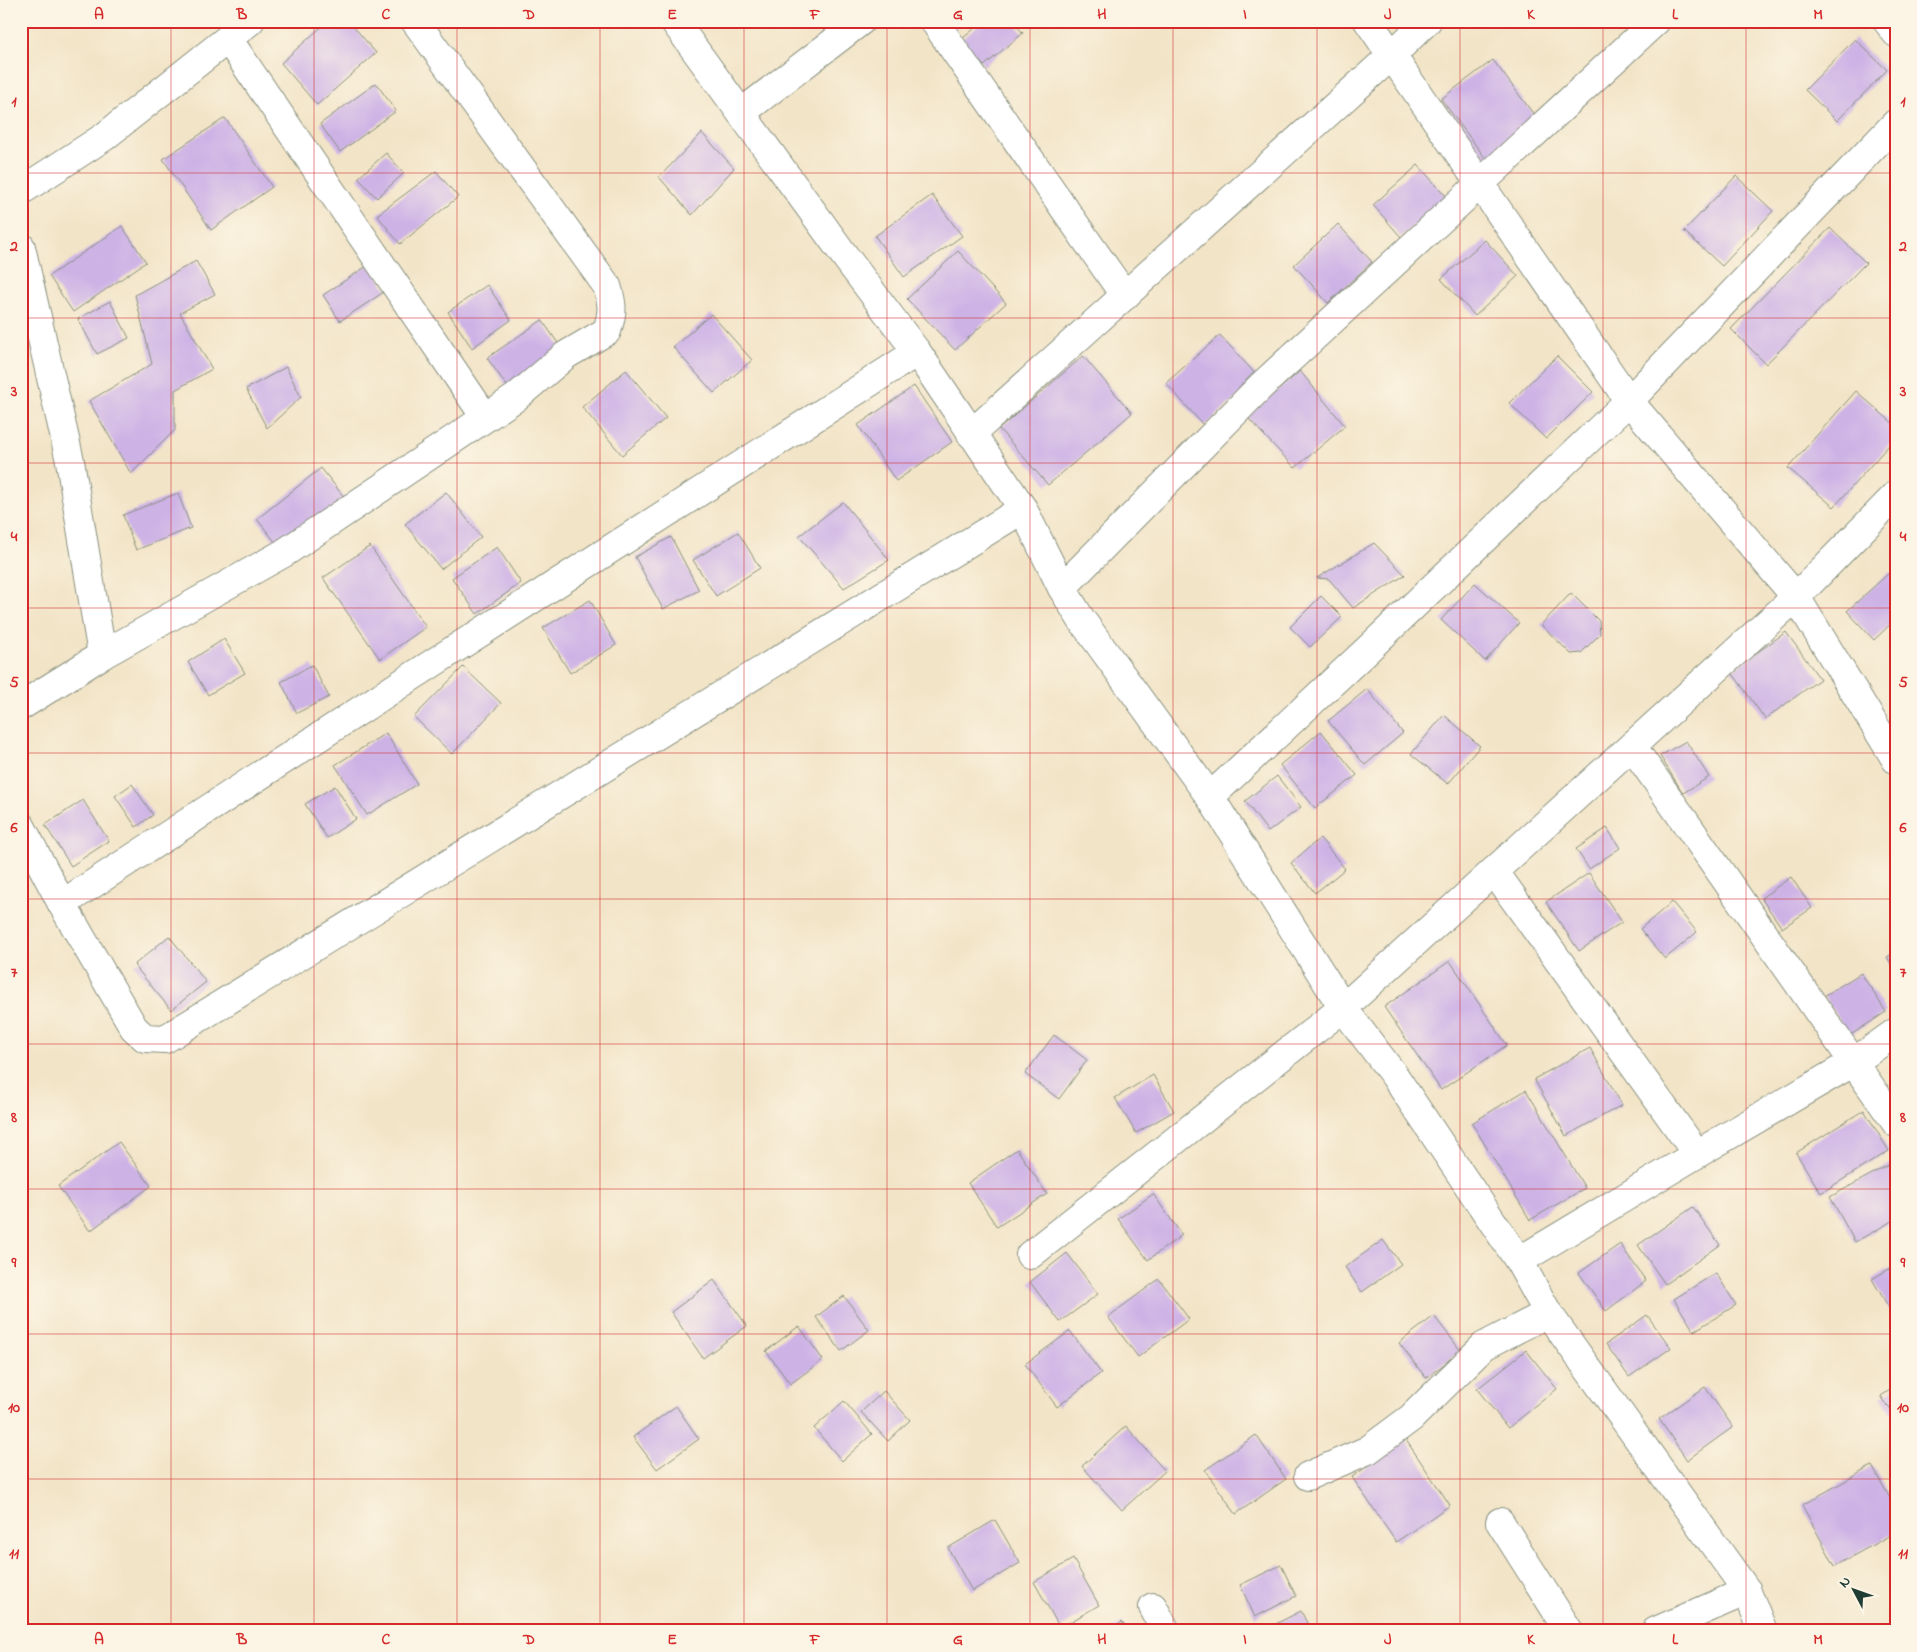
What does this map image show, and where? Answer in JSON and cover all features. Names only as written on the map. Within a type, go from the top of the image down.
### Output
[{"type":"street","points":[[21,191],[104,137],[250,21]]},
{"type":"street","points":[[21,706],[102,655],[284,553],[515,398],[566,356],[607,331],[613,313],[611,299],[606,286],[415,21]]},
{"type":"street","points":[[674,21],[917,352],[1023,509],[1062,588],[1081,619],[1210,797],[1343,1008],[1394,1075],[1519,1261],[1548,1313],[1747,1591],[1763,1631]]},
{"type":"street","points":[[740,113],[861,21]]},
{"type":"street","points":[[934,21],[1125,296]]},
{"type":"street","points":[[1368,21],[1629,401],[1796,597],[1896,760]]},
{"type":"street","points":[[971,434],[1391,56],[1427,21]]},
{"type":"street","points":[[1062,588],[1261,386],[1656,21]]},
{"type":"street","points":[[1887,21],[1896,33]]},
{"type":"street","points":[[228,39],[485,417]]},
{"type":"street","points":[[1210,797],[1629,401],[1896,123]]},
{"type":"street","points":[[21,247],[70,461],[102,655]]},
{"type":"street","points":[[62,904],[917,352]]},
{"type":"street","points":[[1030,1255],[1343,1008],[1796,597],[1896,495]]},
{"type":"street","points":[[21,826],[62,904],[134,1028],[145,1038],[165,1039],[1023,509]]},
{"type":"street","points":[[1632,746],[1896,1123]]},
{"type":"street","points":[[1494,871],[1696,1154]]},
{"type":"street","points":[[1519,1261],[1696,1154],[1854,1062],[1896,1032]]},
{"type":"street","points":[[1308,1476],[1368,1450],[1411,1418],[1484,1346],[1548,1313]]},
{"type":"street","points":[[1500,1522],[1569,1631]]},
{"type":"street","points":[[1656,1631],[1747,1591]]},
{"type":"street","points":[[1153,1607],[1166,1631]]},
{"type":"building","points":[[328,21],[349,21],[376,53],[317,105],[281,63]]},
{"type":"building","points":[[944,21],[965,21],[952,31]]},
{"type":"building","points":[[983,21],[1012,21],[1023,33],[984,66],[961,40]]},
{"type":"building","points":[[1855,39],[1887,70],[1837,121],[1805,90]]},
{"type":"building","points":[[1493,60],[1538,120],[1486,159],[1441,99]]},
{"type":"building","points":[[376,83],[396,111],[340,152],[320,124]]},
{"type":"building","points":[[225,118],[272,187],[211,230],[163,159]]},
{"type":"building","points":[[702,133],[734,168],[692,215],[659,177]]},
{"type":"building","points":[[386,153],[404,173],[377,198],[358,178]]},
{"type":"building","points":[[1418,165],[1447,197],[1401,237],[1373,205]]},
{"type":"building","points":[[436,171],[458,197],[400,244],[377,215]]},
{"type":"building","points":[[1736,176],[1773,211],[1722,266],[1684,231]]},
{"type":"building","points":[[932,195],[962,236],[904,277],[875,236]]},
{"type":"building","points":[[1338,224],[1372,262],[1328,303],[1294,265]]},
{"type":"building","points":[[122,226],[146,262],[73,312],[49,276]]},
{"type":"building","points":[[1830,228],[1866,263],[1766,364],[1731,329]]},
{"type":"building","points":[[1485,240],[1518,276],[1475,316],[1441,279]]},
{"type":"building","points":[[958,251],[1006,303],[955,350],[907,299]]},
{"type":"building","points":[[196,261],[215,294],[180,313],[212,369],[175,390],[175,430],[131,474],[89,401],[152,364],[135,295]]},
{"type":"building","points":[[370,264],[387,290],[340,321],[323,295]]},
{"type":"building","points":[[487,285],[511,320],[472,348],[448,312]]},
{"type":"building","points":[[110,301],[129,338],[97,354],[78,319]]},
{"type":"building","points":[[711,314],[752,360],[714,393],[673,347]]},
{"type":"building","points":[[542,320],[566,355],[512,393],[487,358]]},
{"type":"building","points":[[1220,335],[1259,378],[1204,426],[1166,383]]},
{"type":"building","points":[[1083,356],[1132,413],[1048,485],[999,429]]},
{"type":"building","points":[[1557,356],[1593,392],[1546,439],[1509,403]]},
{"type":"building","points":[[286,367],[301,397],[267,428],[246,389]]},
{"type":"building","points":[[626,370],[666,418],[622,455],[582,407]]},
{"type":"building","points":[[1300,371],[1345,426],[1295,468],[1247,417]]},
{"type":"building","points":[[914,386],[952,442],[896,481],[858,425]]},
{"type":"building","points":[[1856,391],[1896,426],[1896,437],[1834,507],[1788,468]]},
{"type":"building","points":[[321,468],[348,502],[284,553],[257,519]]},
{"type":"building","points":[[446,492],[481,537],[441,569],[405,524]]},
{"type":"building","points":[[178,493],[191,528],[136,550],[123,515]]},
{"type":"building","points":[[843,502],[889,560],[844,588],[799,536]]},
{"type":"building","points":[[738,532],[760,568],[716,596],[693,560]]},
{"type":"building","points":[[671,537],[699,590],[663,609],[635,557]]},
{"type":"building","points":[[1374,543],[1405,575],[1353,608],[1329,579],[1317,578]]},
{"type":"building","points":[[370,546],[426,627],[380,659],[323,578]]},
{"type":"building","points":[[497,547],[521,583],[477,614],[452,578]]},
{"type":"building","points":[[1890,572],[1896,578],[1896,619],[1874,640],[1847,611]]},
{"type":"building","points":[[1475,583],[1519,623],[1485,661],[1441,620]]},
{"type":"building","points":[[1571,593],[1599,621],[1600,634],[1581,653],[1571,654],[1541,625]]},
{"type":"building","points":[[1321,596],[1342,617],[1310,647],[1290,627]]},
{"type":"building","points":[[590,600],[616,645],[570,673],[543,628]]},
{"type":"building","points":[[1786,632],[1820,679],[1765,719],[1731,671]]},
{"type":"building","points":[[224,639],[245,673],[208,695],[188,662]]},
{"type":"building","points":[[312,665],[329,697],[297,713],[281,682]]},
{"type":"building","points":[[463,667],[501,703],[452,754],[414,717]]},
{"type":"building","points":[[1367,689],[1403,733],[1365,765],[1328,721]]},
{"type":"building","points":[[1444,715],[1480,746],[1448,784],[1411,754]]},
{"type":"building","points":[[1321,731],[1357,775],[1315,808],[1280,765]]},
{"type":"building","points":[[386,733],[417,784],[367,815],[335,765]]},
{"type":"building","points":[[1686,741],[1709,777],[1683,793],[1660,756]]},
{"type":"building","points":[[1277,776],[1301,807],[1268,832],[1245,801]]},
{"type":"building","points":[[132,784],[153,815],[136,827],[115,796]]},
{"type":"building","points":[[335,786],[356,819],[327,838],[305,804]]},
{"type":"building","points":[[83,800],[109,841],[71,866],[45,825]]},
{"type":"building","points":[[1607,828],[1620,848],[1589,869],[1576,849]]},
{"type":"building","points":[[1320,838],[1345,869],[1315,893],[1291,863]]},
{"type":"building","points":[[1589,873],[1622,922],[1579,951],[1546,902]]},
{"type":"building","points":[[1791,877],[1812,908],[1782,928],[1761,898]]},
{"type":"building","points":[[1672,902],[1697,932],[1665,959],[1640,929]]},
{"type":"building","points":[[169,936],[206,982],[171,1010],[134,965]]},
{"type":"building","points":[[1896,952],[1896,972],[1887,957]]},
{"type":"building","points":[[1450,961],[1507,1045],[1441,1090],[1384,1007]]},
{"type":"building","points":[[1861,973],[1886,1012],[1849,1036],[1824,996]]},
{"type":"building","points":[[1054,1035],[1087,1060],[1059,1099],[1025,1074]]},
{"type":"building","points":[[1590,1048],[1622,1105],[1566,1136],[1534,1079]]},
{"type":"building","points":[[1153,1075],[1174,1111],[1136,1133],[1115,1098]]},
{"type":"building","points":[[1526,1090],[1585,1188],[1530,1220],[1472,1123]]},
{"type":"building","points":[[1864,1110],[1889,1151],[1821,1193],[1796,1153]]},
{"type":"building","points":[[119,1142],[151,1186],[90,1231],[58,1186]]},
{"type":"building","points":[[1017,1149],[1047,1194],[997,1227],[968,1183]]},
{"type":"building","points":[[1892,1163],[1896,1170],[1896,1219],[1855,1242],[1830,1197]]},
{"type":"building","points":[[1153,1194],[1182,1235],[1148,1260],[1118,1219]]},
{"type":"building","points":[[1693,1207],[1720,1245],[1665,1284],[1638,1245]]},
{"type":"building","points":[[1383,1240],[1401,1264],[1362,1292],[1345,1267]]},
{"type":"building","points":[[1620,1244],[1646,1281],[1606,1311],[1579,1273]]},
{"type":"building","points":[[1067,1253],[1098,1294],[1060,1322],[1030,1282]]},
{"type":"building","points":[[1896,1265],[1896,1320],[1872,1279]]},
{"type":"building","points":[[1716,1273],[1736,1305],[1694,1331],[1674,1299]]},
{"type":"building","points":[[1159,1279],[1189,1319],[1138,1357],[1108,1317]]},
{"type":"building","points":[[714,1280],[747,1326],[703,1358],[671,1312]]},
{"type":"building","points":[[844,1296],[869,1330],[841,1351],[816,1317]]},
{"type":"building","points":[[1647,1315],[1671,1348],[1629,1377],[1606,1344]]},
{"type":"building","points":[[1434,1316],[1461,1351],[1426,1378],[1399,1343]]},
{"type":"building","points":[[799,1326],[823,1360],[790,1384],[766,1351]]},
{"type":"building","points":[[1070,1331],[1101,1373],[1057,1407],[1025,1364]]},
{"type":"building","points":[[1526,1350],[1557,1389],[1508,1428],[1477,1389]]},
{"type":"building","points":[[1896,1386],[1896,1418],[1881,1396]]},
{"type":"building","points":[[1705,1387],[1733,1427],[1687,1460],[1659,1419]]},
{"type":"building","points":[[884,1391],[910,1420],[888,1441],[861,1412]]},
{"type":"building","points":[[844,1401],[872,1434],[842,1461],[814,1428]]},
{"type":"building","points":[[676,1406],[699,1439],[657,1469],[633,1437]]},
{"type":"building","points":[[1126,1426],[1165,1471],[1122,1510],[1082,1466]]},
{"type":"building","points":[[1256,1435],[1286,1479],[1236,1514],[1205,1470]]},
{"type":"building","points":[[1406,1440],[1450,1505],[1396,1542],[1352,1477]]},
{"type":"building","points":[[1872,1466],[1896,1509],[1896,1532],[1835,1566],[1802,1505]]},
{"type":"building","points":[[995,1520],[1020,1563],[972,1591],[948,1548]]},
{"type":"building","points":[[1073,1559],[1099,1605],[1060,1628],[1034,1582]]},
{"type":"building","points":[[1281,1565],[1296,1596],[1255,1617],[1240,1585]]},
{"type":"building","points":[[1301,1611],[1311,1631],[1262,1631]]},
{"type":"building","points":[[1122,1622],[1128,1631],[1108,1631]]}]
